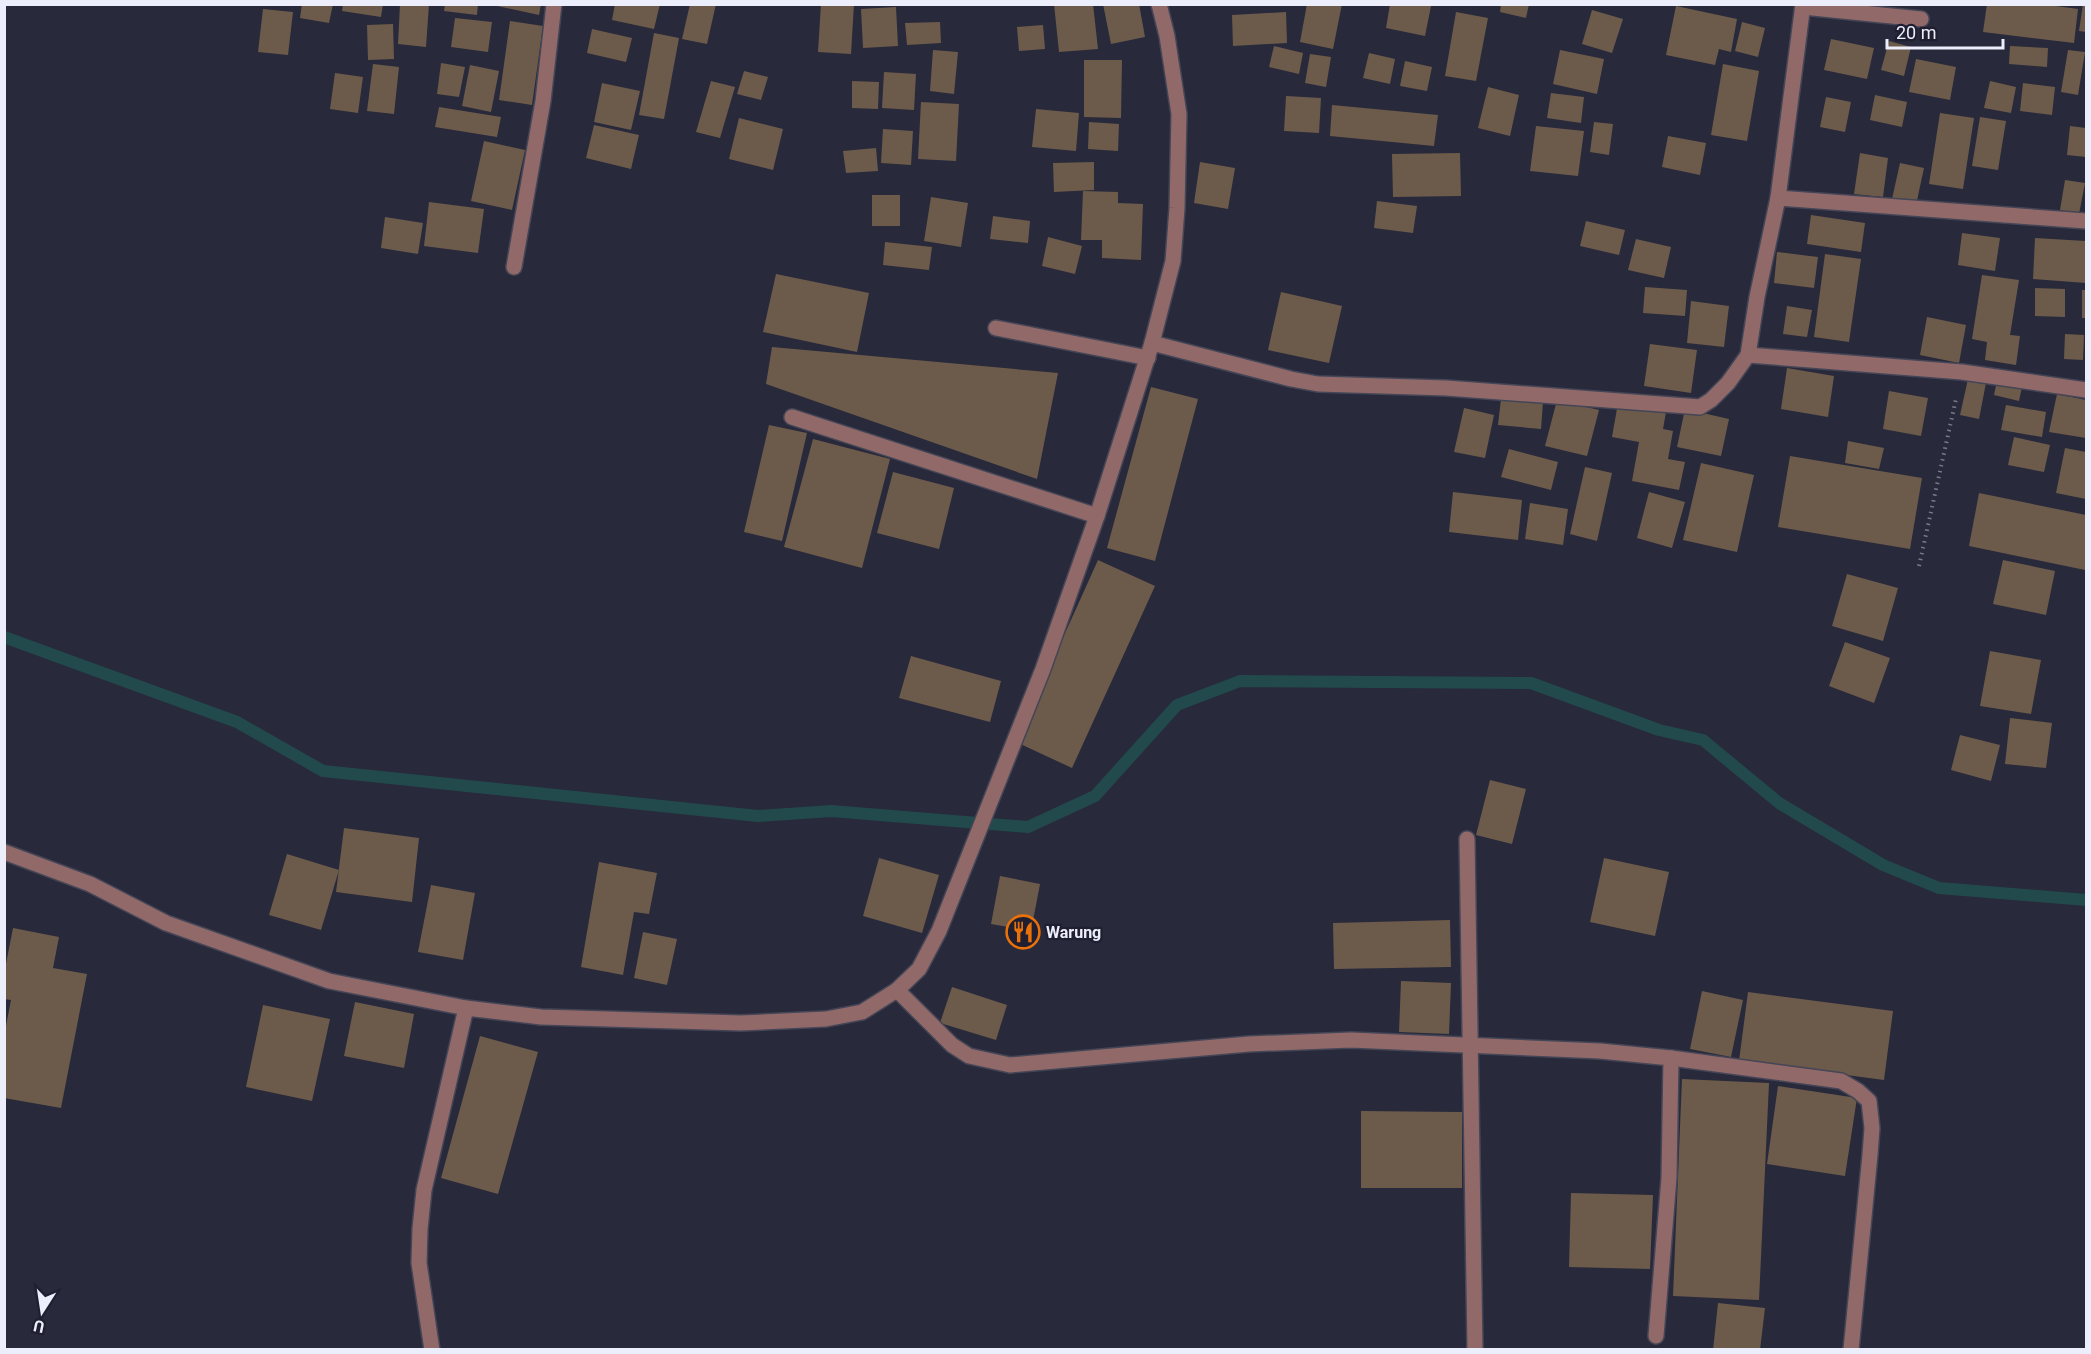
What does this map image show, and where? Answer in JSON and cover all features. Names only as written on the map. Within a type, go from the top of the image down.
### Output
[{"type":"street","points":[[514,267],[543,101],[554,4]]},
{"type":"street","points":[[4,852],[90,884],[166,922],[318,978],[466,1008],[541,1017],[741,1023],[826,1019],[853,1014],[862,1012],[897,990],[919,969],[939,931],[1043,669],[1097,516],[1152,343],[1173,261],[1179,114],[1167,36],[1159,4]]},
{"type":"street","points":[[1152,343],[1318,384],[1446,388],[1700,407],[1711,400],[1728,382],[1748,355],[1757,297],[1778,198],[1803,6],[1921,19]]},
{"type":"street","points":[[1778,198],[2086,221]]},
{"type":"street","points":[[996,328],[1148,358]]},
{"type":"street","points":[[1748,355],[1962,372],[2086,390]]},
{"type":"street","points":[[792,417],[1097,516]]},
{"type":"street","points":[[1467,839],[1475,1350]]},
{"type":"street","points":[[897,990],[952,1045],[969,1056],[1010,1065],[1250,1044],[1351,1040],[1600,1050],[1841,1081],[1869,1101],[1872,1128],[1851,1350]]},
{"type":"street","points":[[432,1350],[419,1263],[420,1229],[424,1190],[466,1008]]},
{"type":"street","points":[[1656,1336],[1669,1178],[1671,1058]]},
{"type":"path","points":[[1918,566],[1962,372]]},
{"type":"building","points":[[302,4],[333,4],[329,23],[300,18]]},
{"type":"building","points":[[343,4],[383,4],[381,17],[342,11]]},
{"type":"building","points":[[400,4],[429,4],[426,47],[398,44]]},
{"type":"building","points":[[445,4],[478,4],[477,15],[444,11]]},
{"type":"building","points":[[488,4],[541,4],[539,15]]},
{"type":"building","points":[[615,4],[660,4],[654,29],[612,20]]},
{"type":"building","points":[[690,4],[716,4],[707,44],[682,39]]},
{"type":"building","points":[[821,4],[854,4],[851,54],[818,52]]},
{"type":"building","points":[[1054,4],[1093,4],[1098,49],[1059,52]]},
{"type":"building","points":[[1103,4],[1139,4],[1145,37],[1111,44]]},
{"type":"building","points":[[1307,4],[1342,4],[1333,49],[1300,42]]},
{"type":"building","points":[[1390,4],[1431,6],[1425,36],[1386,28]]},
{"type":"building","points":[[1501,4],[1529,4],[1526,18],[1500,12]]},
{"type":"building","points":[[1987,4],[2041,4],[2078,9],[2074,43],[1983,32]]},
{"type":"building","points":[[2083,4],[2086,4],[2086,32],[2079,31]]},
{"type":"building","points":[[1676,6],[1737,19],[1731,52],[1719,49],[1715,65],[1666,55]]},
{"type":"building","points":[[896,7],[898,46],[863,48],[861,9]]},
{"type":"building","points":[[263,9],[293,12],[288,55],[258,52]]},
{"type":"building","points":[[1592,10],[1623,19],[1612,53],[1582,44]]},
{"type":"building","points":[[1286,12],[1287,43],[1233,46],[1232,15]]},
{"type":"building","points":[[1456,12],[1488,18],[1476,81],[1445,76]]},
{"type":"building","points":[[455,18],[492,22],[488,52],[451,47]]},
{"type":"building","points":[[510,21],[543,26],[532,105],[499,100]]},
{"type":"building","points":[[940,22],[941,43],[907,45],[905,23]]},
{"type":"building","points":[[1742,22],[1765,28],[1758,57],[1735,51]]},
{"type":"building","points":[[393,24],[394,59],[368,60],[367,25]]},
{"type":"building","points":[[1043,25],[1045,49],[1019,51],[1017,27]]},
{"type":"building","points":[[592,29],[632,38],[626,62],[587,53]]},
{"type":"building","points":[[654,33],[679,38],[664,119],[639,115]]},
{"type":"building","points":[[1831,39],[1874,48],[1867,79],[1824,70]]},
{"type":"building","points":[[1889,41],[1911,47],[1904,76],[1881,70]]},
{"type":"building","points":[[1274,46],[1303,53],[1299,74],[1269,67]]},
{"type":"building","points":[[2010,46],[2048,48],[2047,67],[2009,64]]},
{"type":"building","points":[[933,50],[958,52],[954,94],[930,91]]},
{"type":"building","points":[[1560,50],[1604,59],[1597,94],[1553,84]]},
{"type":"building","points":[[2068,50],[2085,52],[2078,95],[2061,92]]},
{"type":"building","points":[[1369,53],[1395,59],[1390,84],[1363,78]]},
{"type":"building","points":[[1310,54],[1331,57],[1326,87],[1305,83]]},
{"type":"building","points":[[1916,59],[1956,67],[1950,100],[1909,92]]},
{"type":"building","points":[[1084,60],[1122,60],[1121,118],[1084,117]]},
{"type":"building","points":[[1405,61],[1432,67],[1427,91],[1400,86]]},
{"type":"building","points":[[441,63],[465,67],[459,97],[437,94]]},
{"type":"building","points":[[373,64],[399,67],[394,114],[367,111]]},
{"type":"building","points":[[1723,64],[1759,71],[1747,141],[1711,135]]},
{"type":"building","points":[[470,65],[499,71],[491,112],[462,106]]},
{"type":"building","points":[[744,71],[768,77],[761,100],[737,94]]},
{"type":"building","points":[[884,72],[916,74],[914,110],[882,108]]},
{"type":"building","points":[[335,73],[363,77],[358,113],[330,109]]},
{"type":"building","points":[[711,81],[735,87],[720,138],[696,132]]},
{"type":"building","points":[[852,81],[879,82],[878,109],[852,108]]},
{"type":"building","points":[[1990,81],[2016,87],[2011,113],[1984,108]]},
{"type":"building","points":[[602,83],[640,91],[631,130],[594,122]]},
{"type":"building","points":[[2023,83],[2055,87],[2052,115],[2020,111]]},
{"type":"building","points":[[1488,87],[1519,95],[1510,136],[1478,128]]},
{"type":"building","points":[[1551,93],[1584,97],[1581,123],[1547,118]]},
{"type":"building","points":[[1875,95],[1907,102],[1902,127],[1870,120]]},
{"type":"building","points":[[1286,96],[1321,98],[1319,133],[1284,131]]},
{"type":"building","points":[[1826,97],[1851,102],[1845,132],[1820,127]]},
{"type":"building","points":[[921,102],[959,104],[956,161],[918,159]]},
{"type":"building","points":[[1332,105],[1438,115],[1434,146],[1330,136]]},
{"type":"building","points":[[439,107],[501,117],[497,137],[435,127]]},
{"type":"building","points":[[1036,109],[1079,113],[1076,151],[1032,147]]},
{"type":"building","points":[[1940,113],[1974,118],[1963,189],[1929,184]]},
{"type":"building","points":[[1980,117],[2006,121],[1998,170],[1972,166]]},
{"type":"building","points":[[739,118],[783,129],[773,170],[729,159]]},
{"type":"building","points":[[1089,122],[1119,124],[1118,151],[1088,149]]},
{"type":"building","points":[[1594,122],[1613,124],[1609,155],[1590,152]]},
{"type":"building","points":[[594,125],[639,135],[631,169],[586,158]]},
{"type":"building","points":[[1536,126],[1584,131],[1578,176],[1530,171]]},
{"type":"building","points":[[2070,126],[2086,128],[2086,157],[2067,155]]},
{"type":"building","points":[[883,129],[913,131],[911,165],[881,163]]},
{"type":"building","points":[[1668,136],[1706,143],[1700,175],[1662,167]]},
{"type":"building","points":[[484,141],[525,150],[512,210],[471,201]]},
{"type":"building","points":[[876,148],[878,171],[846,173],[843,151]]},
{"type":"building","points":[[1460,153],[1461,196],[1393,197],[1392,154]]},
{"type":"building","points":[[1860,153],[1888,158],[1883,197],[1854,194]]},
{"type":"building","points":[[1094,162],[1094,190],[1054,192],[1053,163]]},
{"type":"building","points":[[1200,162],[1235,168],[1228,209],[1194,203]]},
{"type":"building","points":[[1900,163],[1924,168],[1916,205],[1892,199]]},
{"type":"building","points":[[2065,180],[2085,183],[2079,214],[2060,210]]},
{"type":"building","points":[[1083,191],[1118,192],[1118,203],[1143,204],[1141,260],[1102,258],[1102,240],[1081,240]]},
{"type":"building","points":[[872,195],[900,195],[900,226],[872,226]]},
{"type":"building","points":[[931,197],[968,203],[961,247],[924,241]]},
{"type":"building","points":[[1377,201],[1417,206],[1413,233],[1374,228]]},
{"type":"building","points":[[429,202],[484,209],[478,253],[424,246]]},
{"type":"building","points":[[1811,215],[1865,223],[1861,252],[1807,244]]},
{"type":"building","points":[[993,216],[1030,221],[1028,243],[990,239]]},
{"type":"building","points":[[385,217],[423,223],[418,254],[381,248]]},
{"type":"building","points":[[1586,221],[1625,230],[1619,255],[1580,246]]},
{"type":"building","points":[[1962,233],[2000,238],[1995,271],[1958,265]]},
{"type":"building","points":[[1048,237],[1082,246],[1075,274],[1042,266]]},
{"type":"building","points":[[2035,238],[2086,241],[2086,283],[2033,279]]},
{"type":"building","points":[[1636,239],[1671,247],[1664,278],[1628,270]]},
{"type":"building","points":[[885,242],[932,247],[929,270],[883,265]]},
{"type":"building","points":[[1777,252],[1818,257],[1814,288],[1774,283]]},
{"type":"building","points":[[1825,254],[1861,259],[1849,342],[1814,337]]},
{"type":"building","points":[[776,274],[869,293],[857,352],[763,332]]},
{"type":"building","points":[[1982,275],[2019,280],[2010,335],[2020,336],[2016,365],[1985,360],[1987,342],[1972,339]]},
{"type":"building","points":[[1645,287],[1687,290],[1685,316],[1643,313]]},
{"type":"building","points":[[2035,288],[2065,289],[2065,317],[2035,316]]},
{"type":"building","points":[[2082,290],[2086,290],[2086,318],[2082,318]]},
{"type":"building","points":[[1281,292],[1342,306],[1329,363],[1268,350]]},
{"type":"building","points":[[1691,301],[1729,306],[1724,347],[1687,343]]},
{"type":"building","points":[[1787,306],[1812,310],[1807,337],[1783,334]]},
{"type":"building","points":[[1927,317],[1966,325],[1959,363],[1920,355]]},
{"type":"building","points":[[2065,334],[2084,335],[2083,360],[2064,359]]},
{"type":"building","points":[[1650,344],[1697,350],[1691,393],[1644,386]]},
{"type":"building","points":[[772,347],[1058,373],[1037,479],[766,384]]},
{"type":"building","points":[[1787,368],[1834,376],[1828,417],[1781,409]]},
{"type":"building","points":[[1968,379],[1986,383],[1979,419],[1960,415]]},
{"type":"building","points":[[1997,381],[2022,387],[2019,401],[1994,395]]},
{"type":"building","points":[[1151,387],[1198,399],[1155,561],[1107,548]]},
{"type":"building","points":[[1889,391],[1928,398],[1921,436],[1883,429]]},
{"type":"building","points":[[2057,394],[2086,400],[2086,438],[2049,432]]},
{"type":"building","points":[[1501,399],[1543,402],[1541,429],[1498,425]]},
{"type":"building","points":[[1557,400],[1599,410],[1587,456],[1545,446]]},
{"type":"building","points":[[1618,403],[1666,412],[1663,429],[1673,431],[1668,459],[1685,462],[1679,490],[1632,481],[1639,442],[1612,437]]},
{"type":"building","points":[[2006,405],[2046,412],[2042,437],[2001,430]]},
{"type":"building","points":[[1464,408],[1494,415],[1485,458],[1454,452]]},
{"type":"building","points":[[1685,409],[1729,419],[1721,456],[1677,447]]},
{"type":"building","points":[[769,425],[807,433],[782,541],[744,532]]},
{"type":"building","points":[[2014,437],[2050,445],[2044,472],[2008,465]]},
{"type":"building","points":[[813,439],[890,459],[862,568],[784,547]]},
{"type":"building","points":[[1848,441],[1884,448],[1879,469],[1845,463]]},
{"type":"building","points":[[2065,448],[2086,452],[2086,499],[2056,493]]},
{"type":"building","points":[[1509,449],[1558,462],[1551,490],[1501,477]]},
{"type":"building","points":[[1790,456],[1922,478],[1910,549],[1778,527]]},
{"type":"building","points":[[1701,463],[1754,475],[1737,552],[1683,540]]},
{"type":"building","points":[[1585,467],[1612,473],[1597,541],[1570,534]]},
{"type":"building","points":[[893,472],[954,488],[939,549],[877,533]]},
{"type":"building","points":[[1453,492],[1522,500],[1518,540],[1449,532]]},
{"type":"building","points":[[1649,492],[1685,502],[1672,548],[1637,538]]},
{"type":"building","points":[[1979,493],[2086,515],[2085,570],[1969,546]]},
{"type":"building","points":[[1530,503],[1568,509],[1563,545],[1525,539]]},
{"type":"building","points":[[1098,560],[1155,586],[1072,768],[1016,742]]},
{"type":"building","points":[[2003,560],[2055,571],[2046,615],[1993,604]]},
{"type":"building","points":[[1847,574],[1898,588],[1883,641],[1832,626]]},
{"type":"building","points":[[1845,642],[1890,658],[1874,703],[1829,686]]},
{"type":"building","points":[[1990,651],[2041,660],[2031,714],[1980,706]]},
{"type":"building","points":[[911,656],[1001,681],[990,722],[899,698]]},
{"type":"building","points":[[2010,718],[2052,723],[2046,768],[2005,764]]},
{"type":"building","points":[[1960,735],[2000,745],[1991,781],[1951,770]]},
{"type":"building","points":[[1490,780],[1526,789],[1512,844],[1476,835]]},
{"type":"building","points":[[344,828],[419,838],[412,902],[336,892]]},
{"type":"building","points":[[287,854],[339,870],[321,930],[269,915]]},
{"type":"building","points":[[879,858],[939,875],[922,933],[863,916]]},
{"type":"building","points":[[1604,858],[1669,872],[1655,936],[1590,922]]},
{"type":"building","points":[[599,862],[657,873],[649,914],[634,912],[623,975],[581,967]]},
{"type":"building","points":[[1000,876],[1040,884],[1031,931],[991,924]]},
{"type":"building","points":[[431,885],[475,893],[463,960],[418,952]]},
{"type":"building","points":[[1450,920],[1451,967],[1334,969],[1333,923]]},
{"type":"building","points":[[13,928],[59,937],[53,968],[87,974],[61,1108],[4,1098],[4,1036],[11,1000],[4,999],[4,974]]},
{"type":"building","points":[[643,932],[677,939],[667,985],[634,978]]},
{"type":"building","points":[[1401,981],[1451,983],[1449,1034],[1399,1032]]},
{"type":"building","points":[[952,987],[1007,1005],[996,1040],[940,1023]]},
{"type":"building","points":[[1702,991],[1743,1000],[1731,1057],[1690,1049]]},
{"type":"building","points":[[1748,992],[1893,1011],[1884,1080],[1739,1061]]},
{"type":"building","points":[[355,1002],[414,1014],[404,1068],[344,1056]]},
{"type":"building","points":[[263,1005],[330,1019],[312,1101],[246,1087]]},
{"type":"building","points":[[480,1036],[538,1052],[498,1194],[441,1178]]},
{"type":"building","points":[[1682,1079],[1769,1083],[1759,1300],[1673,1296]]},
{"type":"building","points":[[1778,1086],[1857,1098],[1845,1176],[1767,1164]]},
{"type":"building","points":[[1361,1111],[1462,1112],[1462,1188],[1361,1188]]},
{"type":"building","points":[[1571,1193],[1653,1195],[1650,1269],[1569,1267]]},
{"type":"building","points":[[1718,1303],[1765,1308],[1760,1350],[1713,1350]]},
{"type":"waterway","points":[[4,637],[237,722],[323,771],[758,816],[831,811],[1028,827],[1095,796],[1177,705],[1240,681],[1531,683],[1659,730],[1703,740],[1779,803],[1883,865],[1939,888],[2086,900]]},
{"type":"place","name":"Warung","points":[[1023,932]]}]
